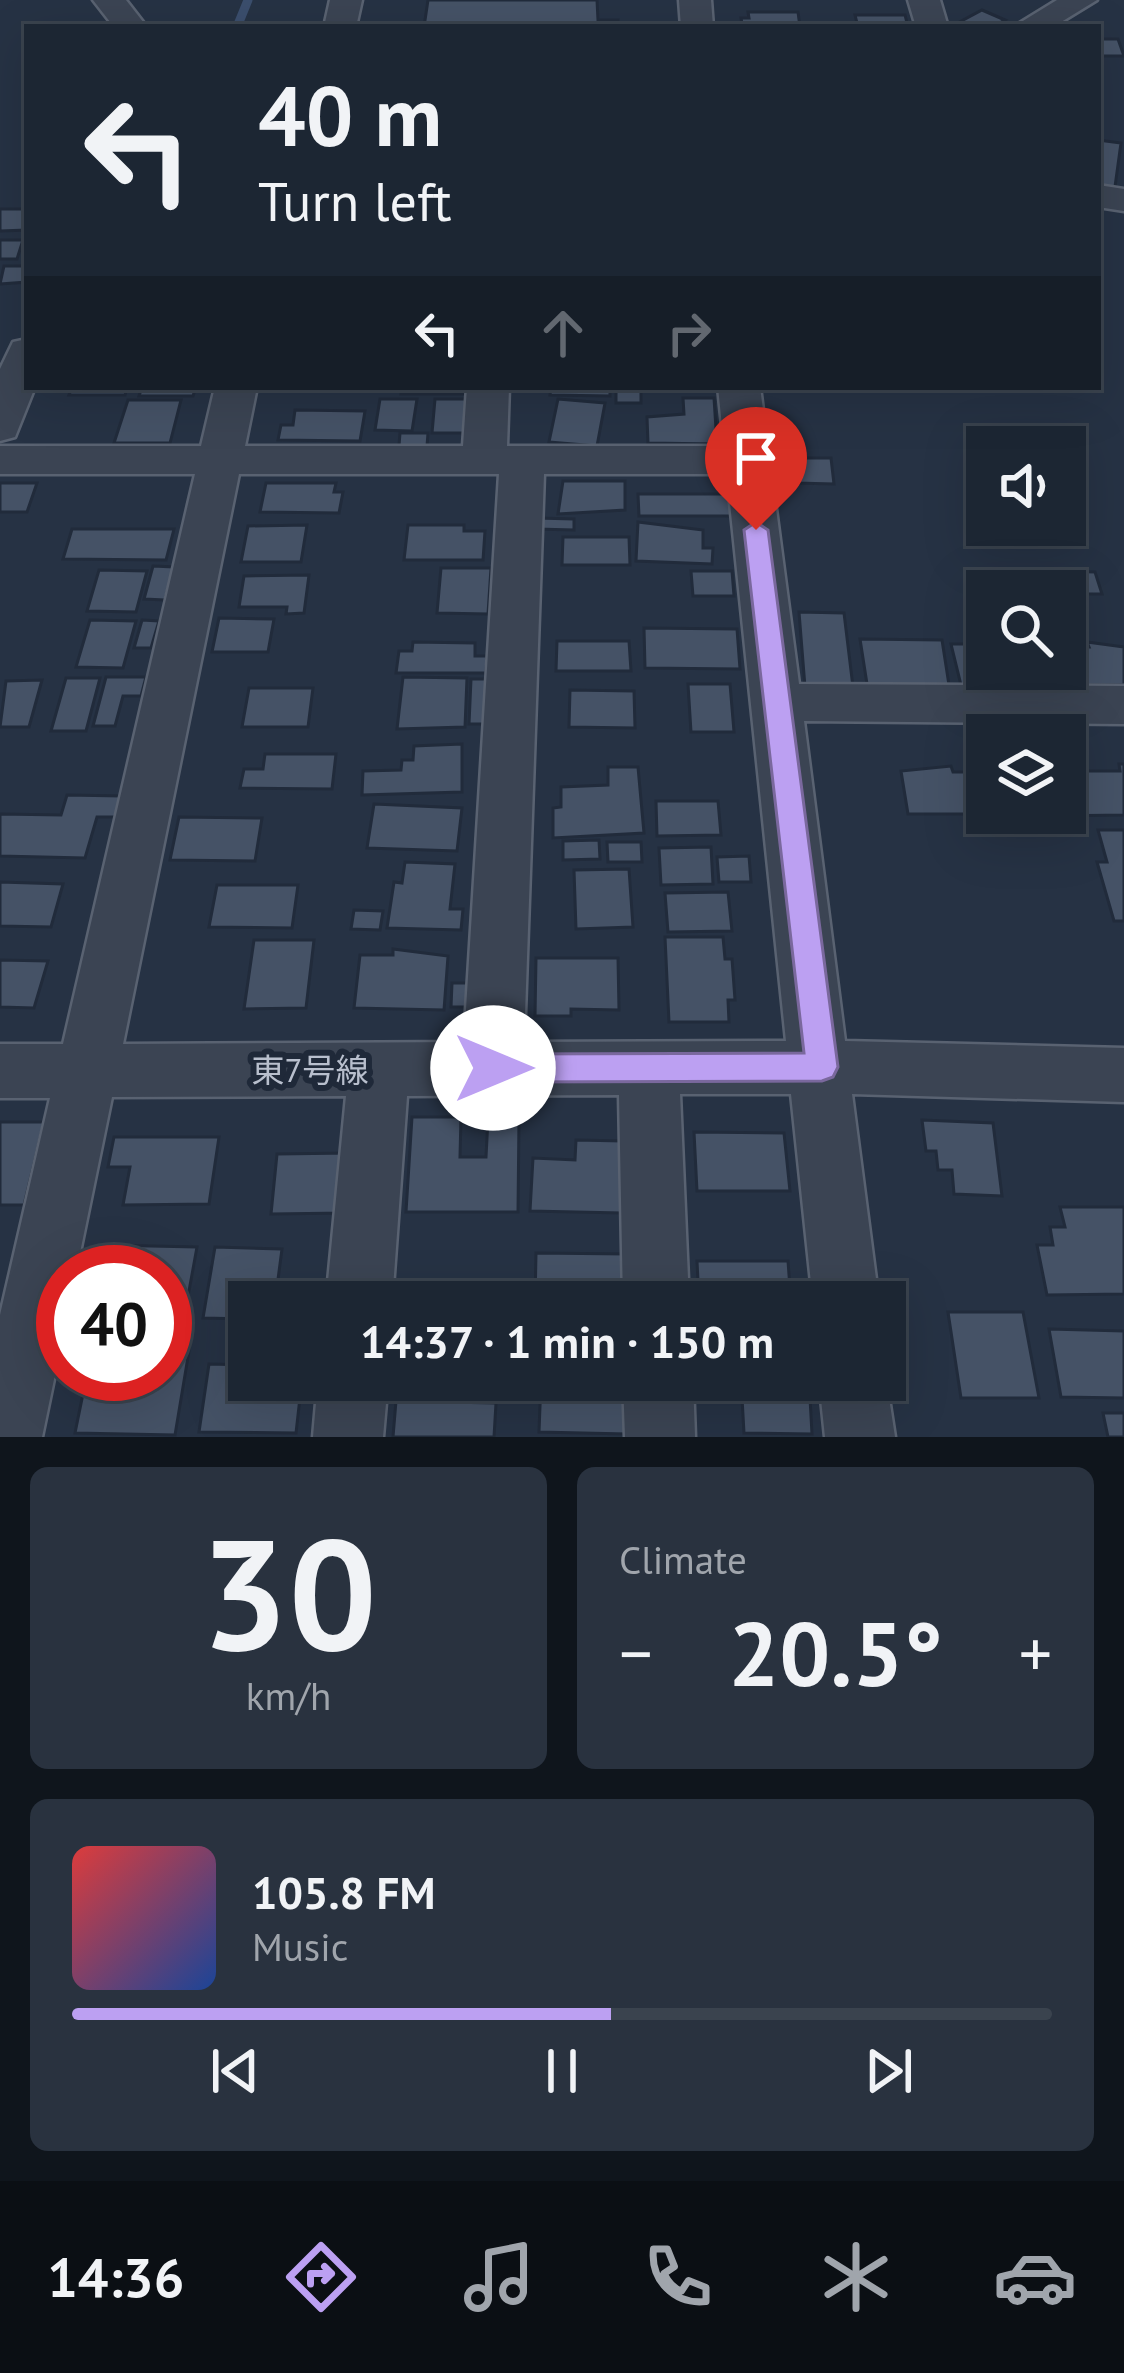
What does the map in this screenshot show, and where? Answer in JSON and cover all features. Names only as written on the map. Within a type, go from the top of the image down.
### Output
[{"type":"street","points":[[109,0],[129,24]]},
{"type":"street","points":[[1035,24],[1081,0]]},
{"type":"street","points":[[0,428],[24,360]]},
{"type":"street","points":[[8,1437],[235,390]]},
{"type":"street","points":[[489,390],[503,461],[493,1068]]},
{"type":"street","points":[[739,390],[844,1281]]},
{"type":"street","points":[[0,460],[748,460]]},
{"type":"street","points":[[776,702],[1124,705]]},
{"type":"street","name":"東7号線","points":[[0,1071],[822,1067],[1124,1075]]},
{"type":"street","points":[[649,1068],[655,1281]]},
{"type":"street","points":[[361,1281],[379,1070]]},
{"type":"street","points":[[348,1437],[351,1401]]},
{"type":"street","points":[[659,1401],[660,1437]]},
{"type":"street","points":[[856,1401],[860,1437]]},
{"type":"building","points":[[428,0],[597,0],[598,20],[618,20],[618,24],[424,24]]},
{"type":"building","points":[[982,10],[1005,20],[998,24],[956,24]]},
{"type":"building","points":[[748,12],[798,12],[800,24],[742,24],[741,18],[749,18]]},
{"type":"building","points":[[855,15],[905,15],[907,24],[857,24]]},
{"type":"building","points":[[1101,39],[1118,39],[1124,56],[1101,56]]},
{"type":"building","points":[[1101,140],[1121,143],[1114,194],[1101,192]]},
{"type":"building","points":[[0,209],[24,209],[24,230],[0,231]]},
{"type":"building","points":[[0,240],[23,240],[17,259],[0,259]]},
{"type":"building","points":[[4,266],[24,266],[24,282],[0,284]]},
{"type":"building","points":[[71,390],[126,390],[125,395],[69,395]]},
{"type":"building","points":[[141,390],[195,390],[193,396],[139,396]]},
{"type":"building","points":[[402,390],[470,390],[469,394],[401,394]]},
{"type":"building","points":[[551,390],[610,390],[610,396],[550,395]]},
{"type":"building","points":[[616,390],[641,390],[641,403],[616,403]]},
{"type":"building","points":[[683,398],[714,398],[717,444],[648,443],[647,417],[684,414]]},
{"type":"building","points":[[380,399],[417,399],[412,431],[375,430]]},
{"type":"building","points":[[435,399],[471,399],[470,433],[432,433]]},
{"type":"building","points":[[558,399],[605,403],[597,446],[549,442]]},
{"type":"building","points":[[128,400],[181,400],[170,443],[114,443]]},
{"type":"building","points":[[295,410],[365,411],[360,441],[278,440],[281,425],[293,425]]},
{"type":"building","points":[[400,433],[428,433],[427,446],[399,446]]},
{"type":"building","points":[[794,458],[831,458],[834,484],[796,483]]},
{"type":"building","points":[[563,481],[625,481],[625,510],[558,514]]},
{"type":"building","points":[[0,483],[37,483],[27,512],[0,512]]},
{"type":"building","points":[[266,483],[336,483],[334,492],[343,492],[339,513],[260,512]]},
{"type":"building","points":[[638,494],[731,494],[733,516],[639,516]]},
{"type":"building","points":[[536,518],[574,519],[574,530],[536,529]]},
{"type":"building","points":[[638,522],[703,530],[703,548],[713,548],[712,564],[636,561]]},
{"type":"building","points":[[307,525],[301,562],[241,562],[248,526]]},
{"type":"building","points":[[408,525],[464,525],[464,531],[485,531],[483,560],[404,560]]},
{"type":"building","points":[[72,529],[174,529],[166,560],[63,559]]},
{"type":"building","points":[[563,537],[629,537],[630,565],[562,565]]},
{"type":"building","points":[[153,566],[174,567],[165,600],[144,599]]},
{"type":"building","points":[[441,568],[491,568],[488,614],[437,613]]},
{"type":"building","points":[[99,570],[147,571],[136,612],[87,611]]},
{"type":"building","points":[[691,571],[732,571],[734,596],[693,596]]},
{"type":"building","points":[[1086,572],[1095,572],[1102,594],[1086,594]]},
{"type":"building","points":[[309,575],[304,613],[286,614],[287,607],[239,607],[244,576]]},
{"type":"building","points":[[799,612],[844,613],[853,687],[805,687]]},
{"type":"building","points":[[219,618],[274,619],[268,652],[212,652]]},
{"type":"building","points":[[90,620],[136,621],[123,668],[76,667]]},
{"type":"building","points":[[142,620],[159,621],[151,648],[134,648]]},
{"type":"building","points":[[644,628],[737,629],[740,669],[645,668]]},
{"type":"building","points":[[860,639],[942,640],[949,685],[867,684]]},
{"type":"building","points":[[557,641],[629,641],[631,671],[556,671]]},
{"type":"building","points":[[413,642],[475,643],[475,656],[487,656],[486,673],[396,673],[399,651],[412,651]]},
{"type":"building","points":[[1087,642],[1124,647],[1124,685],[1086,685]]},
{"type":"building","points":[[951,644],[966,644],[966,685],[961,685]]},
{"type":"building","points":[[106,677],[146,677],[141,696],[123,696],[115,726],[93,726]]},
{"type":"building","points":[[403,677],[467,678],[465,727],[397,729]]},
{"type":"building","points":[[66,678],[100,678],[86,731],[51,731]]},
{"type":"building","points":[[471,679],[489,679],[487,724],[469,724]]},
{"type":"building","points":[[42,680],[29,727],[0,727],[6,681]]},
{"type":"building","points":[[688,684],[730,684],[734,732],[691,732]]},
{"type":"building","points":[[249,688],[313,688],[308,727],[242,727]]},
{"type":"building","points":[[570,690],[634,691],[635,728],[569,727]]},
{"type":"building","points":[[462,744],[462,792],[362,795],[363,771],[401,770],[402,760],[413,760],[414,746]]},
{"type":"building","points":[[265,754],[336,754],[332,789],[240,788],[244,769],[263,769]]},
{"type":"building","points":[[1119,764],[1124,764],[1124,815],[1086,816],[1086,765],[1088,771],[1120,771]]},
{"type":"building","points":[[951,766],[953,772],[966,772],[966,814],[908,814],[901,771]]},
{"type":"building","points":[[608,767],[638,767],[644,833],[553,838],[553,808],[561,807],[561,787],[608,785]]},
{"type":"building","points":[[67,795],[122,796],[117,817],[97,817],[85,858],[0,856],[0,814],[61,815]]},
{"type":"building","points":[[656,801],[718,801],[721,835],[657,836]]},
{"type":"building","points":[[374,804],[462,808],[457,851],[367,848]]},
{"type":"building","points":[[179,817],[262,818],[255,861],[170,860]]},
{"type":"building","points":[[1098,830],[1124,830],[1124,921],[1114,921],[1097,862],[1107,862]]},
{"type":"building","points":[[599,840],[600,859],[563,860],[563,841]]},
{"type":"building","points":[[607,842],[641,842],[642,862],[608,862]]},
{"type":"building","points":[[711,847],[713,884],[661,885],[659,848]]},
{"type":"building","points":[[749,856],[751,882],[719,882],[717,857]]},
{"type":"building","points":[[405,862],[455,864],[450,909],[463,909],[461,930],[387,928],[394,882],[402,883]]},
{"type":"building","points":[[629,869],[633,927],[576,929],[574,870]]},
{"type":"building","points":[[0,882],[63,884],[51,927],[0,926]]},
{"type":"building","points":[[217,885],[298,885],[292,928],[209,927]]},
{"type":"building","points":[[728,892],[732,931],[668,932],[665,893]]},
{"type":"building","points":[[354,910],[383,911],[380,930],[351,929]]},
{"type":"building","points":[[665,937],[723,937],[725,959],[732,959],[735,1000],[728,1000],[729,1022],[669,1022]]},
{"type":"building","points":[[254,940],[314,940],[306,1008],[244,1009]]},
{"type":"building","points":[[393,949],[448,956],[444,1010],[354,1008],[360,955],[393,955]]},
{"type":"building","points":[[536,958],[618,958],[619,1010],[571,1009],[571,1016],[535,1016]]},
{"type":"building","points":[[0,960],[48,961],[34,1008],[0,1007]]},
{"type":"building","points":[[452,983],[475,983],[474,1007],[451,1007]]},
{"type":"building","points":[[412,1117],[461,1117],[460,1157],[486,1157],[488,1119],[519,1118],[518,1212],[406,1212]]},
{"type":"building","points":[[922,1120],[993,1123],[1002,1196],[954,1194],[952,1170],[938,1170],[936,1151],[926,1151]]},
{"type":"building","points":[[0,1122],[44,1122],[24,1205],[0,1205]]},
{"type":"building","points":[[694,1132],[784,1133],[790,1191],[697,1191]]},
{"type":"building","points":[[114,1137],[219,1137],[209,1204],[123,1205],[130,1167],[108,1167]]},
{"type":"building","points":[[576,1140],[623,1141],[622,1213],[530,1211],[533,1158],[575,1160]]},
{"type":"building","points":[[349,1153],[345,1213],[271,1214],[277,1154]]},
{"type":"building","points":[[1060,1207],[1124,1207],[1124,1294],[1047,1295],[1037,1245],[1053,1245],[1050,1227],[1065,1227]]},
{"type":"building","points":[[215,1247],[282,1249],[278,1281],[228,1281],[228,1319],[203,1318]]},
{"type":"building","points":[[536,1253],[628,1254],[629,1281],[535,1281]]},
{"type":"building","points":[[697,1261],[788,1261],[789,1281],[698,1281]]},
{"type":"building","points":[[948,1312],[1023,1312],[1039,1398],[961,1398]]},
{"type":"building","points":[[1049,1329],[1124,1331],[1124,1398],[1061,1397]]},
{"type":"building","points":[[209,1364],[228,1364],[228,1401],[300,1401],[296,1433],[199,1432]]},
{"type":"building","points":[[82,1401],[181,1401],[175,1435],[75,1433]]},
{"type":"building","points":[[396,1401],[496,1403],[494,1437],[393,1437]]},
{"type":"building","points":[[540,1401],[627,1401],[627,1434],[539,1432]]},
{"type":"building","points":[[742,1401],[810,1401],[812,1434],[744,1433]]},
{"type":"building","points":[[1103,1413],[1124,1413],[1124,1437],[1108,1437]]},
{"type":"waterway","points":[[238,24],[248,0]]},
{"type":"route","points":[[493,1068],[822,1067],[756,530]]}]
